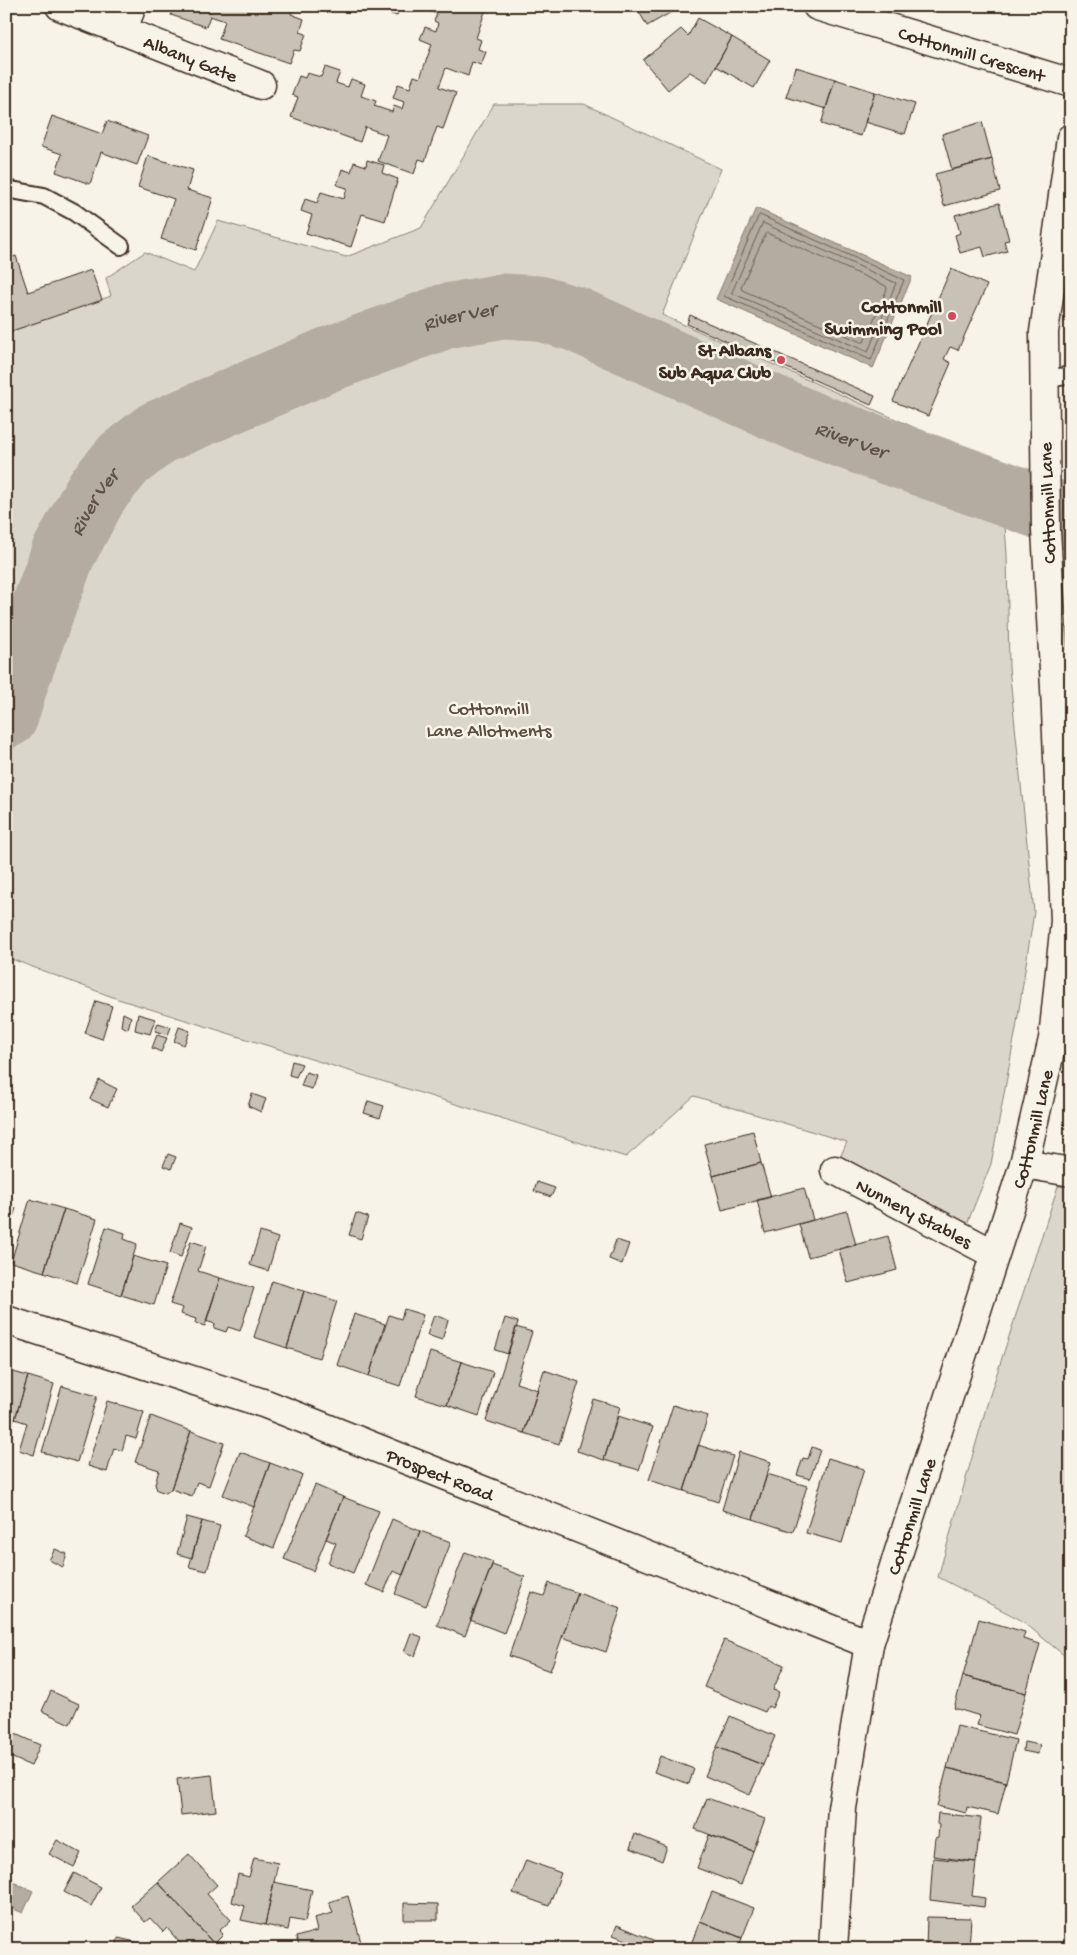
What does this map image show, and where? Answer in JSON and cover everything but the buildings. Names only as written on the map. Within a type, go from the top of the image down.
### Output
[{"type":"street","name":"Albany Gate","points":[[60,6],[127,19],[260,85]]},
{"type":"street","name":"Cottonmill Crescent","points":[[817,6],[1071,83]]},
{"type":"street","name":"Cottonmill Lane","points":[[833,1949],[842,1808],[869,1644],[1024,1164],[1054,1039],[1065,921],[1046,530],[1043,380],[1044,332],[1071,138]]},
{"type":"street","points":[[1024,1164],[1071,1172]]},
{"type":"street","name":"Nunnery Stables","points":[[835,1170],[994,1254]]},
{"type":"street","name":"Prospect Road","points":[[6,1320],[266,1404],[869,1644]]},
{"type":"lane","points":[[6,189],[44,196],[74,212],[122,246]]},
{"type":"lane","points":[[1043,380],[1071,375]]},
{"type":"green space","name":"Cottonmill Lane Allotments","points":[[494,104],[584,104],[721,169],[662,315],[1001,466],[1007,555],[1009,667],[1034,912],[1016,1029],[991,1164],[967,1224],[837,1164],[847,1142],[694,1096],[626,1157],[118,999],[6,957],[6,333],[111,296],[106,278],[145,252],[194,272],[218,221],[346,257],[421,228]]},
{"type":"green space","points":[[1058,1186],[1071,1187],[1071,1661],[1021,1620],[938,1577],[988,1401]]},
{"type":"water","points":[[756,208],[912,277],[873,368],[716,299]]},
{"type":"water","points":[[6,1879],[33,1891],[23,1913],[6,1906]]},
{"type":"waterway","name":"River Ver","points":[[6,716],[17,679],[63,554],[97,491],[124,459],[157,433],[327,360],[446,316],[503,306],[538,308],[575,319],[808,423],[1071,518]]},
{"type":"place","name":"Cottonmill Swimming Pool","points":[[952,316]]},
{"type":"place","name":"St Albans Sub Aqua Club","points":[[781,360]]}]
